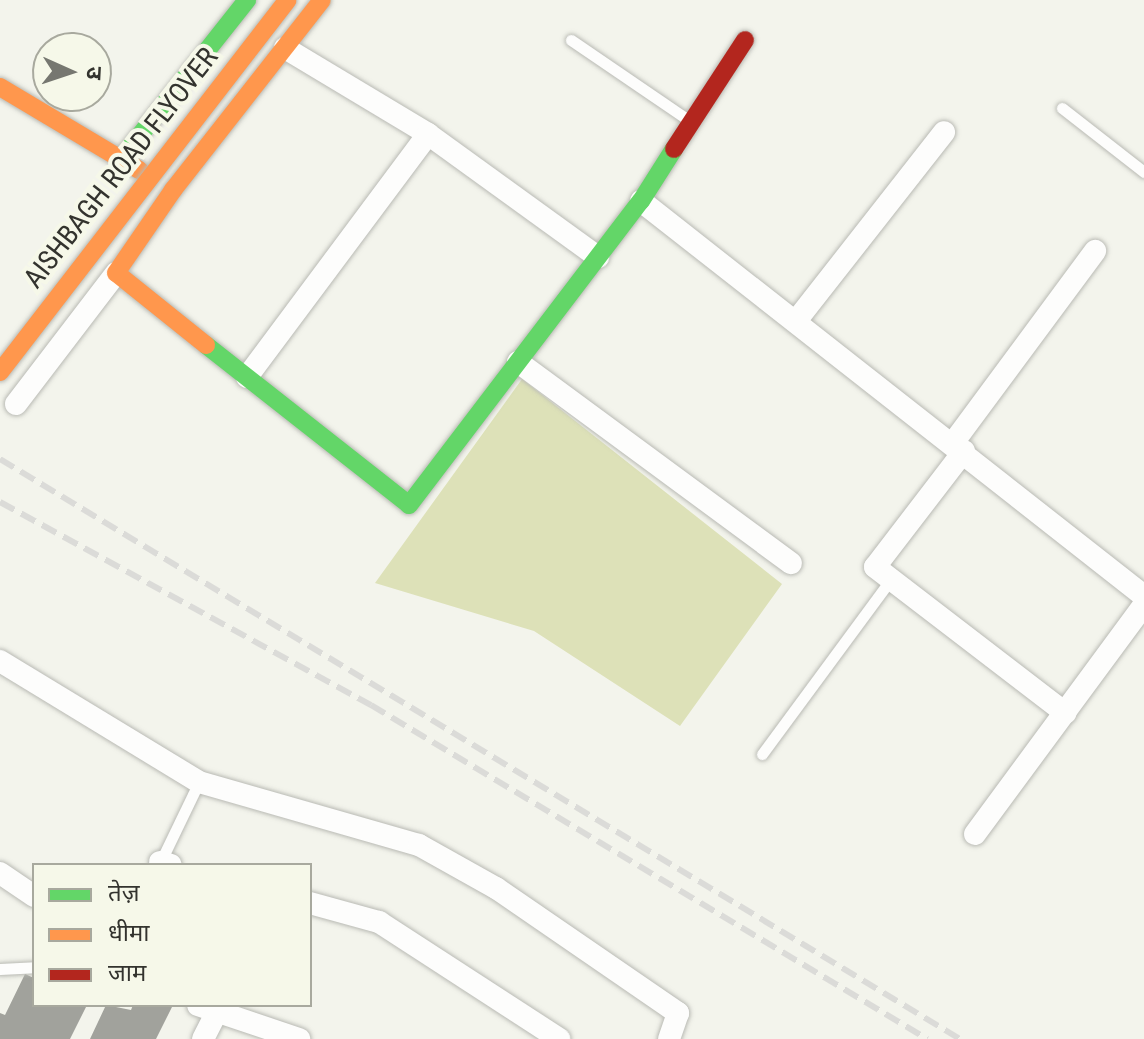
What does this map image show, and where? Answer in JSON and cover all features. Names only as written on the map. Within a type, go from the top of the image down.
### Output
[{"type":"street","points":[[121,159],[247,0]]},
{"type":"street","name":"AISHBAGH ROAD FLYOVER","points":[[0,372],[288,0]]},
{"type":"street","points":[[16,404],[116,273],[173,190],[322,0]]},
{"type":"street","points":[[116,273],[409,505],[641,201],[745,40]]},
{"type":"street","points":[[285,48],[428,134],[598,257]]},
{"type":"street","points":[[0,87],[173,190]]},
{"type":"street","points":[[796,321],[944,132]]},
{"type":"street","points":[[247,377],[428,134]]},
{"type":"street","points":[[641,201],[1144,596]]},
{"type":"street","points":[[1065,713],[875,567],[1095,251]]},
{"type":"street","points":[[518,362],[791,563]]},
{"type":"street","points":[[975,834],[1144,605]]},
{"type":"street","points":[[0,661],[199,782],[419,845],[496,888],[678,1013],[669,1039]]},
{"type":"street","points":[[0,873],[32,895]]},
{"type":"street","points":[[312,904],[379,922],[559,1039]]},
{"type":"street","points":[[203,1039],[207,1008],[299,1039]]},
{"type":"lane","points":[[571,40],[692,122]]},
{"type":"lane","points":[[1062,108],[1144,172]]},
{"type":"lane","points":[[762,754],[891,579]]},
{"type":"lane","points":[[163,863],[199,782]]},
{"type":"lane","points":[[0,969],[32,967]]},
{"type":"green space","points":[[522,379],[782,584],[680,726],[534,631],[375,583]]},
{"type":"building","points":[[25,974],[32,977],[32,1007],[86,1007],[70,1039],[0,1039],[0,1013],[5,1015]]},
{"type":"building","points":[[105,1007],[131,1010],[132,1007],[172,1007],[156,1039],[90,1039]]},
{"type":"railway","points":[[0,459],[960,1039]]},
{"type":"railway","points":[[0,502],[371,705],[927,1039]]},
{"type":"traffic: fast","points":[[121,159],[247,0]]},
{"type":"traffic: fast","points":[[206,345],[409,505],[641,201],[674,149]]},
{"type":"traffic: slow","points":[[0,372],[288,0]]},
{"type":"traffic: slow","points":[[206,345],[116,273],[173,190],[322,0]]},
{"type":"traffic: slow","points":[[0,87],[139,170]]},
{"type":"traffic: jam","points":[[674,149],[745,40]]}]
